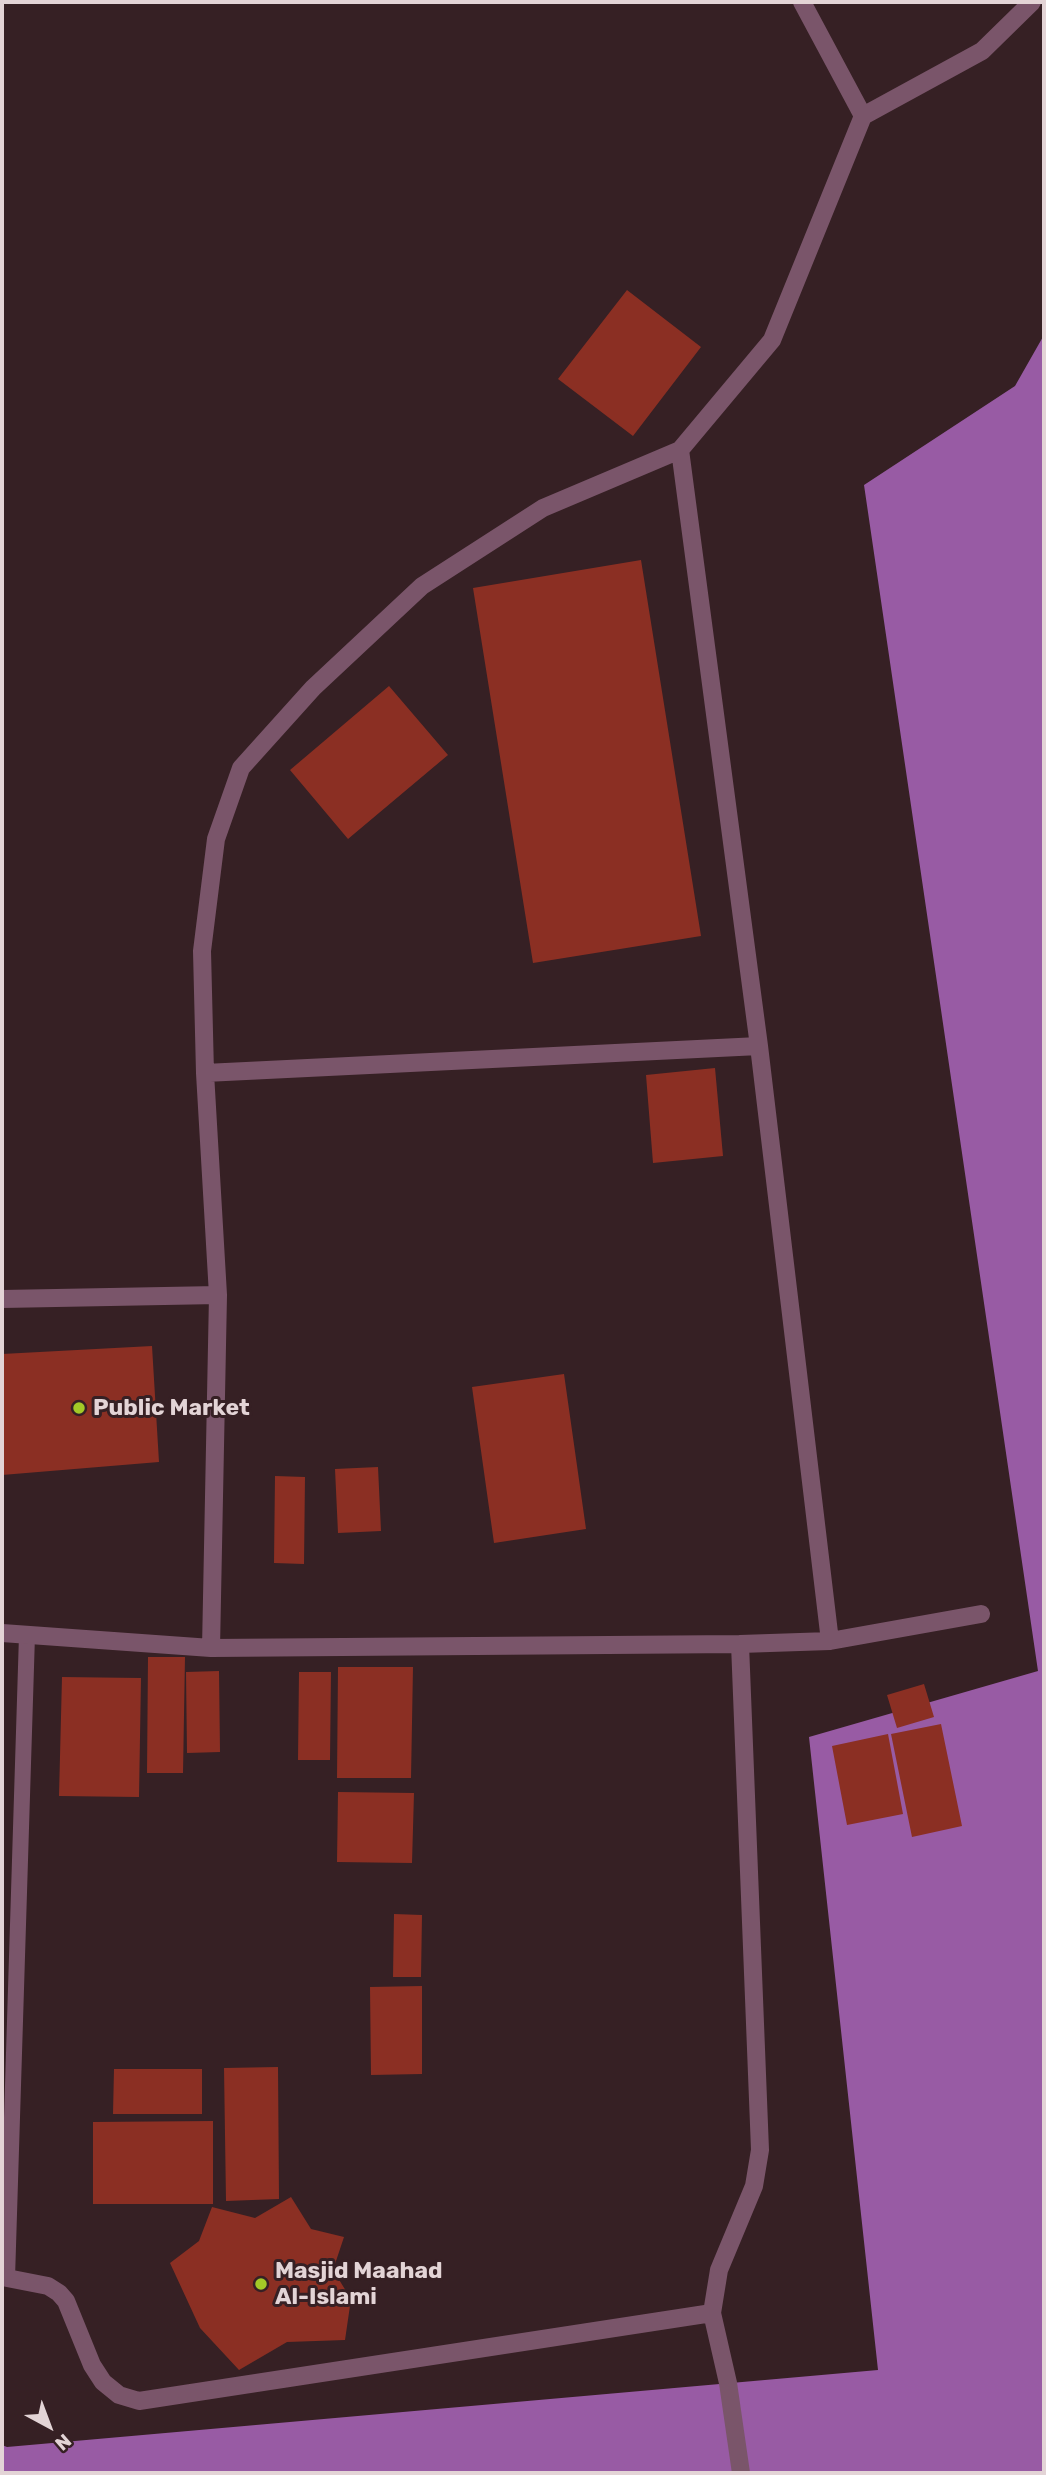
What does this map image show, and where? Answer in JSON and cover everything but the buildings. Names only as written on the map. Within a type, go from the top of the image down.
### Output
[{"type":"street","points":[[802,2],[863,116]]},
{"type":"street","points":[[211,1648],[218,1295],[205,1073],[202,951],[216,839],[241,768],[313,688],[422,586],[543,508],[680,450],[772,340],[863,116],[982,51],[1032,2]]},
{"type":"street","points":[[680,450],[759,1046],[830,1640]]},
{"type":"street","points":[[205,1073],[759,1046]]},
{"type":"street","points":[[2,1299],[218,1295]]},
{"type":"street","points":[[2,1633],[211,1648],[740,1644],[830,1640],[981,1614]]},
{"type":"street","points":[[740,1644],[760,2150],[754,2186],[719,2270],[712,2313],[728,2383],[741,2473]]},
{"type":"street","points":[[4,2278],[48,2286],[59,2293],[66,2301],[92,2365],[103,2382],[119,2395],[139,2401],[712,2313]]},
{"type":"lane","points":[[4,2278],[27,1635]]},
{"type":"shaded area","points":[[1044,335],[1044,2473],[2,2473],[2,2445],[7,2447],[878,2370],[809,1737],[1038,1671],[864,485],[1015,386]]},
{"type":"place","name":"Public Market","points":[[79,1408]]},
{"type":"place","name":"Masjid Maahad Al-Islami","points":[[261,2284]]}]
